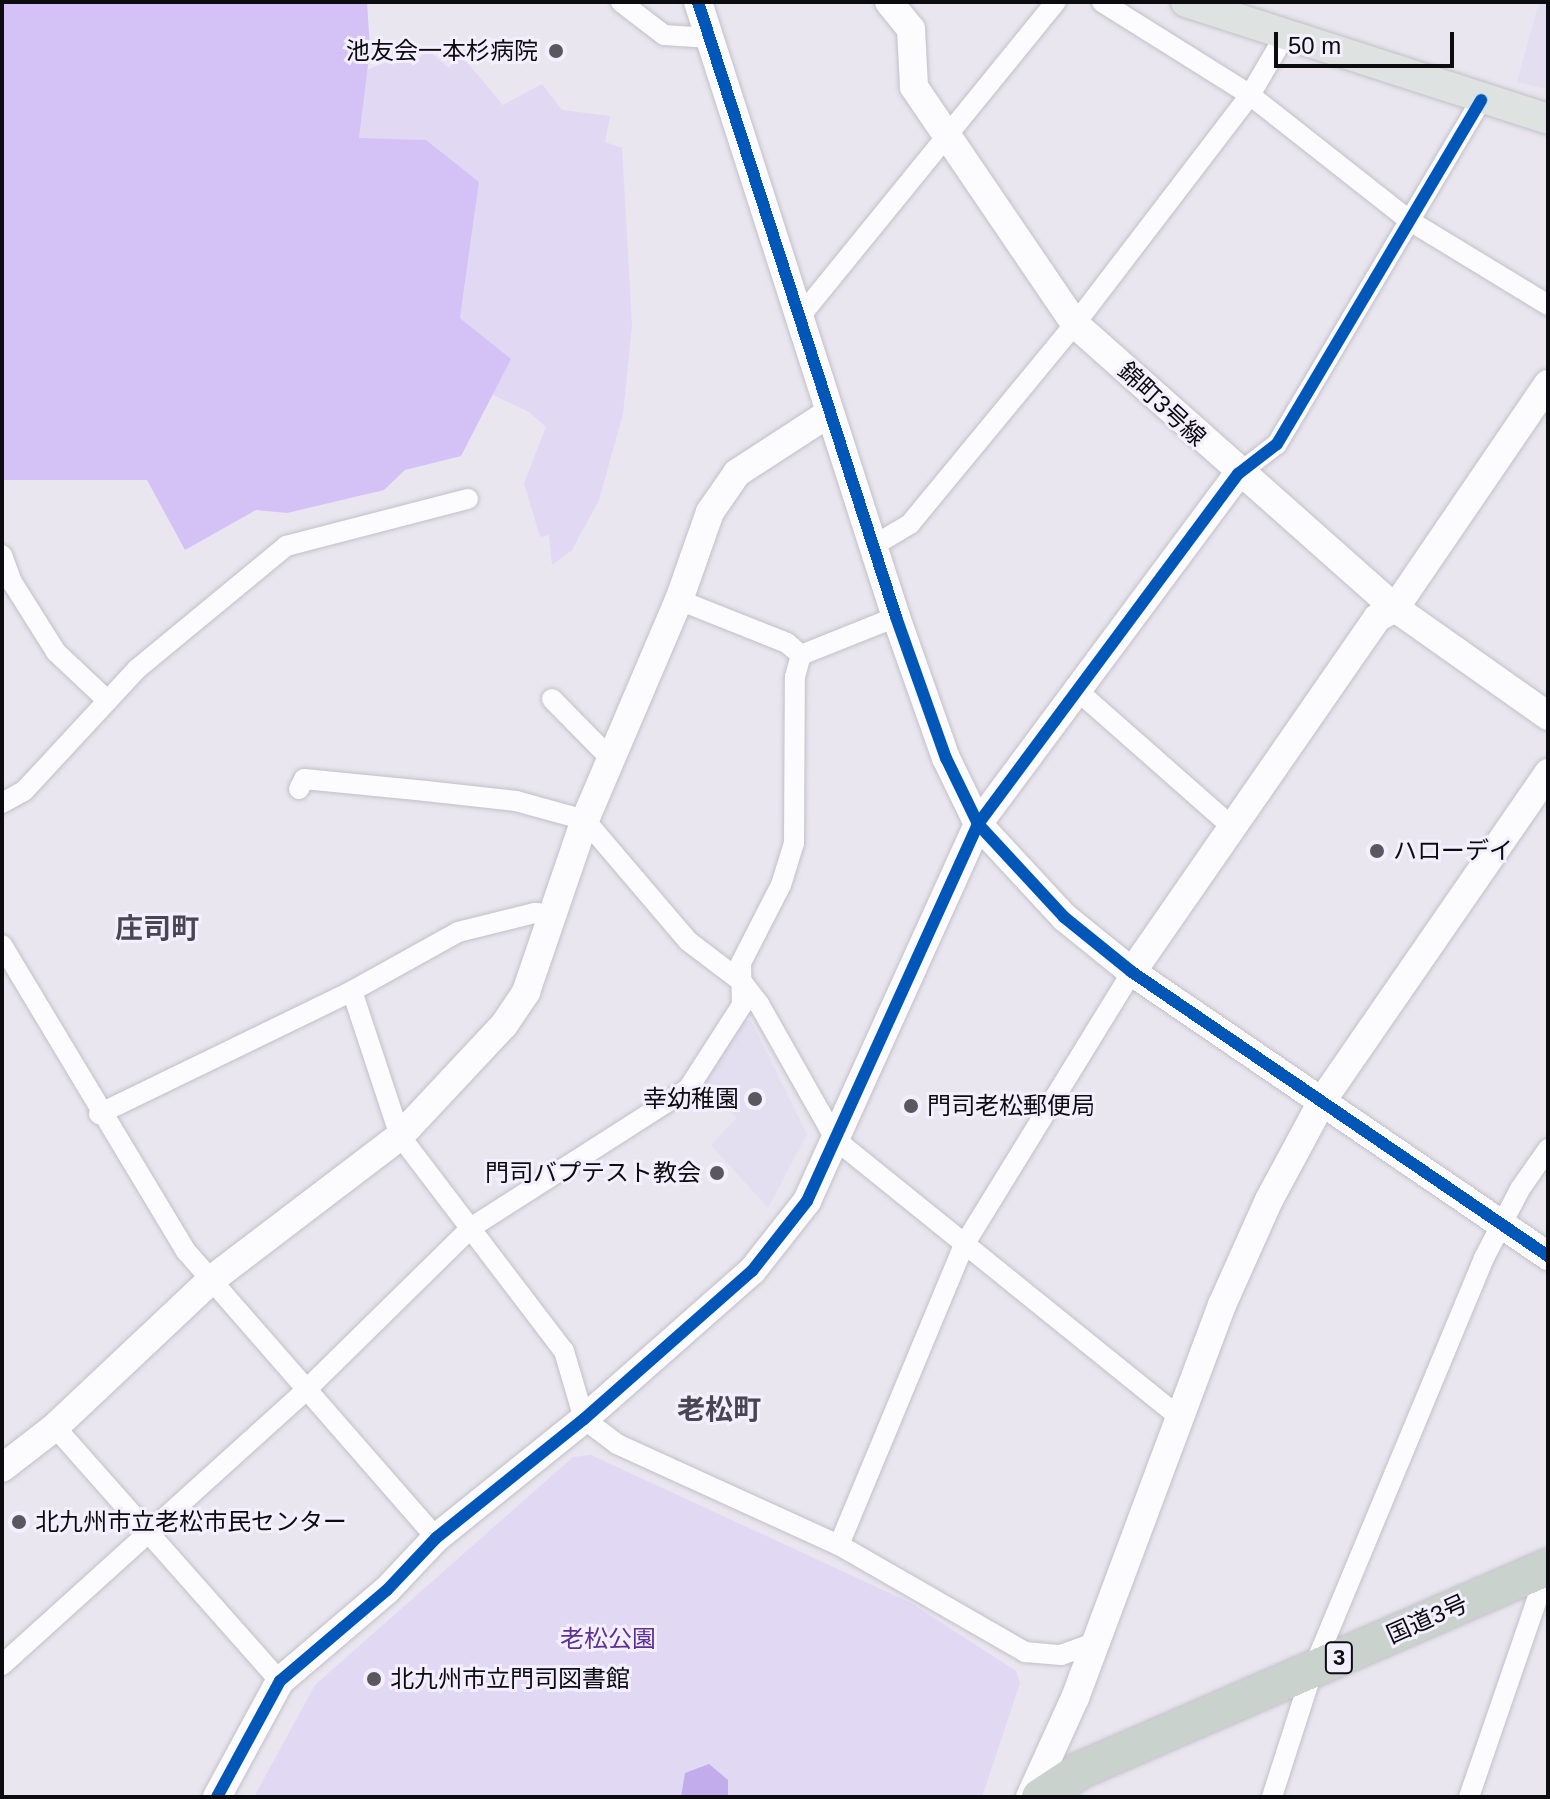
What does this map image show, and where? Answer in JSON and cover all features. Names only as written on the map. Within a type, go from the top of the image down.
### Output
[{"type":"highway","name":"国道3号","points":[[1051,1794],[1131,1750],[1548,1567]]},
{"type":"main road","points":[[1186,2],[1284,37],[1548,119]]},
{"type":"street","points":[[621,2],[664,35],[710,38]]},
{"type":"street","points":[[698,2],[828,414],[896,617],[946,758],[978,824],[1064,917],[1132,972],[1324,1098],[1548,1256]]},
{"type":"street","name":"錦町3号線","points":[[889,2],[911,29],[914,87],[945,139],[1075,324],[1238,474],[1395,608],[1548,716]]},
{"type":"street","points":[[798,319],[1056,2]]},
{"type":"street","points":[[1102,2],[1250,95],[1410,221],[1548,305]]},
{"type":"street","points":[[873,546],[910,524],[1075,324],[1250,95],[1284,37]]},
{"type":"street","points":[[217,1797],[280,1681],[387,1590],[436,1538],[584,1419],[752,1271],[807,1201],[978,824],[1238,474],[1277,444],[1481,100]]},
{"type":"street","points":[[839,1545],[964,1245],[1132,972],[1377,618],[1395,608],[1548,384]]},
{"type":"street","points":[[2,1468],[55,1427],[211,1280],[400,1136],[504,1025],[526,992],[585,820],[679,600],[710,512],[737,473],[828,414]]},
{"type":"street","points":[[2,803],[24,791],[137,669],[286,546],[468,499]]},
{"type":"street","points":[[2,555],[12,582],[56,652],[108,701]]},
{"type":"street","points":[[679,600],[787,643],[801,655]]},
{"type":"street","points":[[801,655],[896,617]]},
{"type":"street","points":[[2,1665],[307,1389],[472,1227],[688,1089],[742,1005],[741,963],[781,885],[794,843],[795,677],[801,655]]},
{"type":"street","points":[[1078,691],[1232,827]]},
{"type":"street","points":[[552,699],[611,759]]},
{"type":"street","points":[[1051,1794],[1075,1698],[1179,1417],[1263,1214],[1324,1098],[1548,773]]},
{"type":"street","points":[[299,789],[304,779],[426,791],[516,801],[585,820],[688,941],[742,982],[766,1013],[836,1140],[1179,1417]]},
{"type":"street","points":[[99,1114],[352,991],[458,932],[524,915],[552,914]]},
{"type":"street","points":[[2,945],[99,1114],[186,1251],[436,1538]]},
{"type":"street","points":[[352,991],[400,1136],[564,1351],[584,1419],[617,1444],[839,1545],[1025,1652],[1061,1655],[1096,1642]]},
{"type":"street","points":[[1272,1797],[1313,1669],[1502,1223],[1548,1149]]},
{"type":"street","points":[[55,1427],[151,1530],[280,1681]]},
{"type":"street","points":[[1469,1797],[1548,1567]]},
{"type":"shaded area","points":[[2,2],[367,2],[370,49],[359,138],[426,140],[479,182],[460,318],[511,359],[461,456],[405,470],[384,490],[287,513],[256,510],[185,550],[147,480],[2,480]]},
{"type":"shaded area","points":[[1539,2],[1548,2],[1547,89],[1517,82]]},
{"type":"shaded area","name":"幸幼稚園","points":[[742,1020],[751,1021],[807,1134],[768,1208],[711,1145],[737,1118],[700,1079]]},
{"type":"shaded area","points":[[709,1764],[728,1780],[728,1797],[681,1797],[685,1773]]},
{"type":"green space","points":[[428,50],[449,68],[461,55],[503,105],[542,84],[562,110],[610,116],[605,142],[622,148],[632,325],[623,414],[599,500],[572,550],[552,565],[549,535],[540,537],[524,483],[546,427],[529,412],[491,394],[510,359],[460,318],[479,182],[358,138],[367,70],[394,59],[413,64]]},
{"type":"green space","name":"老松公園","points":[[591,1455],[911,1603],[1016,1671],[1020,1683],[982,1797],[254,1797],[315,1685],[573,1457]]},
{"type":"cycle path","points":[[698,2],[896,617],[946,758],[978,824],[1064,917],[1132,972],[1548,1256]]},
{"type":"cycle path","points":[[217,1797],[280,1681],[387,1590],[436,1538],[584,1419],[752,1271],[807,1201],[978,824],[1238,474],[1277,444],[1481,100]]},
{"type":"place","name":"池友会一本杉病院","points":[[556,51]]},
{"type":"place","name":"ハローデイ","points":[[1377,851]]},
{"type":"place","name":"幸幼稚園","points":[[755,1099]]},
{"type":"place","name":"門司老松郵便局","points":[[911,1106]]},
{"type":"place","name":"門司バプテスト教会","points":[[717,1173]]},
{"type":"place","name":"北九州市立老松市民センター","points":[[19,1522]]},
{"type":"place","name":"北九州市立門司図書館","points":[[374,1679]]},
{"type":"district","name":"庄司町","points":[[157,929]]},
{"type":"district","name":"老松町","points":[[719,1410]]}]
